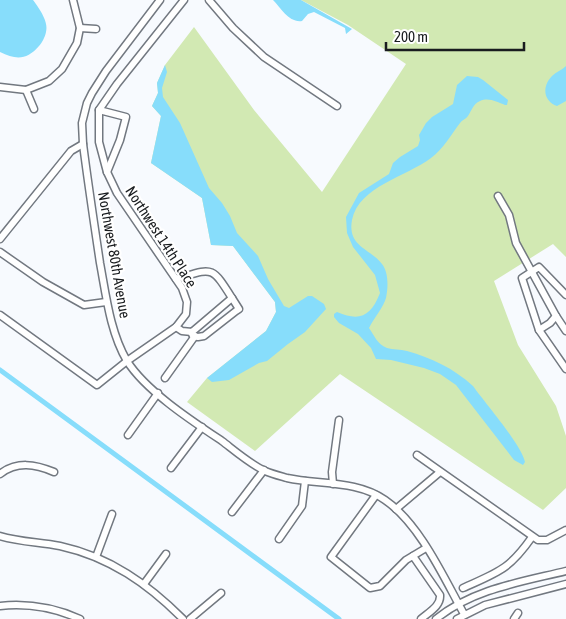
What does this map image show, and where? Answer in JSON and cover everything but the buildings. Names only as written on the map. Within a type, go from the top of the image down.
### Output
[{"type":"street","points":[[0,87],[26,90],[49,81],[62,68],[77,43],[80,28],[73,0]]},
{"type":"street","name":"Northwest 80th Avenue","points":[[160,0],[92,92],[87,102],[82,123],[82,144],[106,302],[127,361],[146,383],[158,393],[202,427],[264,470],[305,481],[354,487],[376,496],[396,508],[407,519],[426,548],[464,614]]},
{"type":"street","points":[[107,172],[120,140],[126,117],[99,110],[117,84],[184,0]]},
{"type":"street","points":[[209,0],[233,28],[264,57],[337,106]]},
{"type":"street","points":[[80,28],[96,29]]},
{"type":"street","points":[[26,90],[34,109]]},
{"type":"street","name":"Northwest 14th Place","points":[[0,315],[97,385],[127,361],[176,327],[186,314],[187,302],[182,288],[116,192],[107,172],[99,142],[99,110]]},
{"type":"street","points":[[0,239],[71,151],[82,144]]},
{"type":"street","points":[[498,196],[509,216],[516,244],[566,331]]},
{"type":"street","points":[[0,252],[43,282],[84,305],[106,302]]},
{"type":"street","points":[[566,295],[539,267],[522,278],[539,330],[566,369]]},
{"type":"street","points":[[176,279],[205,270],[217,274],[239,309],[204,336],[182,331],[176,327]]},
{"type":"street","points":[[165,378],[193,334],[232,298]]},
{"type":"street","points":[[539,330],[550,323],[556,316]]},
{"type":"street","points":[[128,435],[158,393]]},
{"type":"street","points":[[333,484],[332,472],[339,420]]},
{"type":"street","points":[[171,468],[202,427]]},
{"type":"street","points":[[417,455],[532,537],[544,541],[566,530]]},
{"type":"street","points":[[0,474],[23,465],[40,466],[54,472]]},
{"type":"street","points":[[232,512],[264,470]]},
{"type":"street","points":[[396,508],[440,472]]},
{"type":"street","points":[[279,539],[302,506],[305,481]]},
{"type":"street","points":[[376,496],[331,558],[370,588],[374,589],[380,586],[406,560],[426,548]]},
{"type":"street","points":[[96,557],[112,514]]},
{"type":"street","points":[[0,536],[60,546],[96,557],[124,571],[144,584],[183,619]]},
{"type":"street","points":[[463,588],[491,576],[510,564],[517,558],[532,537]]},
{"type":"street","points":[[144,584],[166,554]]},
{"type":"street","points":[[413,556],[440,594],[438,605],[421,619]]},
{"type":"street","points":[[436,619],[458,603],[484,592],[566,571]]},
{"type":"street","points":[[456,619],[485,605],[566,584]]},
{"type":"street","points":[[190,619],[221,593]]},
{"type":"street","points":[[0,606],[32,606],[52,609],[80,619]]},
{"type":"green space","points":[[301,0],[566,0],[566,257],[553,244],[494,281],[518,345],[556,406],[566,436],[566,488],[543,510],[340,374],[255,451],[187,402],[207,378],[266,331],[276,312],[275,302],[233,246],[211,245],[202,198],[151,163],[161,116],[152,106],[158,93],[157,83],[165,65],[194,27],[254,110],[322,192],[406,64],[348,25]]},
{"type":"water","points":[[0,0],[33,0],[41,11],[47,28],[43,40],[35,51],[21,57],[0,52]]},
{"type":"water","points":[[273,0],[301,0],[352,29],[346,34],[345,28],[314,12],[308,14],[302,21],[293,20]]},
{"type":"water","points":[[165,65],[167,72],[162,88],[163,97],[180,123],[209,188],[222,203],[237,233],[258,256],[268,279],[284,306],[289,308],[308,296],[312,296],[324,304],[326,309],[305,332],[267,361],[259,363],[229,380],[212,382],[207,378],[266,331],[276,312],[275,302],[233,246],[211,245],[202,198],[151,163],[161,116],[152,106],[158,93],[157,83]]},
{"type":"water","points":[[566,66],[566,101],[557,106],[549,101],[545,89],[552,76]]},
{"type":"water","points":[[467,76],[478,77],[483,80],[508,100],[507,105],[493,100],[480,101],[476,104],[447,142],[431,158],[373,190],[364,199],[356,208],[351,229],[356,242],[382,264],[387,276],[386,298],[369,328],[376,339],[387,348],[407,351],[442,364],[473,386],[517,445],[525,462],[523,465],[514,460],[456,385],[440,374],[424,368],[391,360],[376,359],[371,348],[358,334],[339,323],[334,317],[334,314],[337,312],[352,316],[364,315],[373,307],[380,293],[375,275],[353,247],[347,233],[346,217],[359,193],[389,174],[393,163],[418,146],[419,135],[426,123],[453,104],[457,85]]},
{"type":"waterway","points":[[0,370],[339,619]]}]
